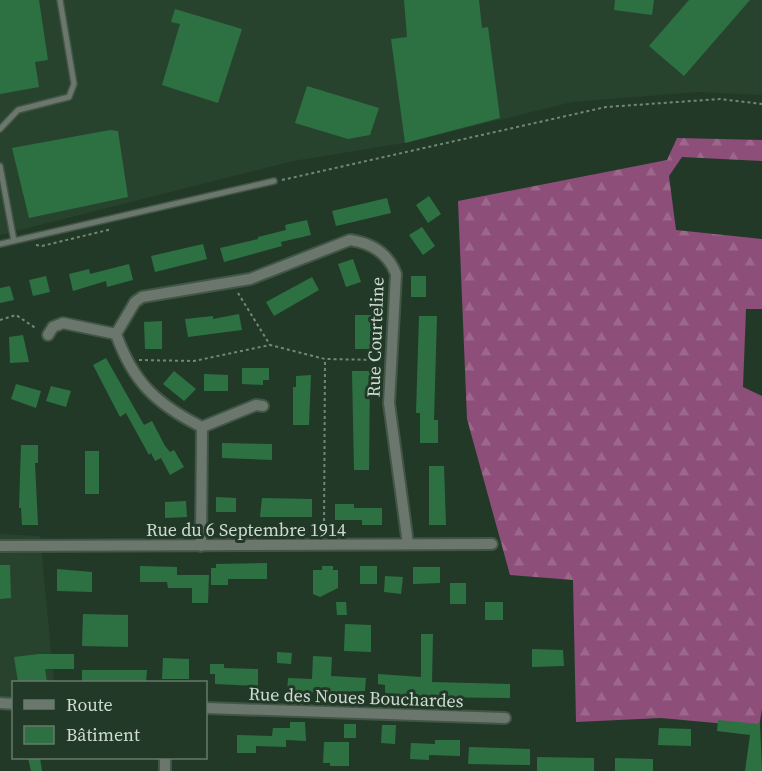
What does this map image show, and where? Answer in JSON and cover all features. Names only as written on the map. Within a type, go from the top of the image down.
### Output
[{"type":"street","name":"Rue Courteline","points":[[116,334],[135,302],[142,297],[250,279],[342,241],[357,241],[371,245],[390,262],[396,274],[389,403],[408,544]]},
{"type":"street","points":[[48,336],[53,327],[63,322],[116,334],[125,359],[138,380],[158,401],[202,427]]},
{"type":"street","points":[[202,427],[256,405],[263,406]]},
{"type":"street","points":[[201,546],[202,427]]},
{"type":"street","name":"Rue du 6 Septembre 1914","points":[[0,546],[492,544]]},
{"type":"street","name":"Rue des Noues Bouchardes","points":[[207,708],[505,718]]},
{"type":"lane","points":[[0,129],[18,110],[69,97],[74,84],[60,0]]},
{"type":"lane","points":[[0,166],[14,241]]},
{"type":"lane","points":[[0,244],[274,181]]},
{"type":"path","points":[[274,181],[606,107],[720,99],[762,104]]},
{"type":"path","points":[[231,283],[270,345]]},
{"type":"path","points":[[0,320],[16,315],[48,336]]},
{"type":"path","points":[[125,359],[194,361],[270,345],[325,359],[391,360]]},
{"type":"path","points":[[324,545],[325,359]]},
{"type":"shaded area","points":[[0,0],[762,0],[762,95],[697,92],[572,102],[410,142],[293,161],[0,235]]},
{"type":"shaded area","points":[[0,534],[40,536],[54,681],[12,681],[12,702],[0,702]]},
{"type":"green space","points":[[677,138],[762,140],[762,161],[682,157],[669,176],[676,230],[762,239],[762,309],[746,309],[743,387],[762,396],[762,709],[759,727],[661,718],[576,722],[573,580],[510,575],[467,419],[458,201],[667,160]]},
{"type":"building","points":[[0,0],[39,0],[48,60],[35,62],[39,87],[0,94]]},
{"type":"building","points":[[404,0],[479,0],[482,28],[488,27],[500,118],[405,143],[391,39],[407,37]]},
{"type":"building","points":[[615,0],[654,0],[652,15],[614,10]]},
{"type":"building","points":[[689,0],[750,0],[684,76],[649,46]]},
{"type":"building","points":[[175,9],[242,29],[218,103],[162,85],[180,24],[171,22]]},
{"type":"building","points":[[307,86],[379,108],[370,135],[348,139],[295,123]]},
{"type":"building","points":[[110,130],[118,131],[128,197],[29,218],[12,148]]},
{"type":"building","points":[[429,196],[441,214],[428,223],[416,205]]},
{"type":"building","points":[[387,198],[391,213],[336,226],[332,211]]},
{"type":"building","points":[[307,220],[311,235],[281,242],[282,246],[224,262],[220,248],[286,230],[285,225]]},
{"type":"building","points":[[422,227],[435,246],[423,255],[409,235]]},
{"type":"building","points":[[203,244],[207,259],[155,272],[151,256]]},
{"type":"building","points":[[353,259],[361,282],[346,287],[338,264]]},
{"type":"building","points":[[129,264],[133,280],[107,287],[106,281],[73,291],[69,274],[89,269],[90,274]]},
{"type":"building","points":[[46,276],[50,292],[33,296],[29,280]]},
{"type":"building","points":[[411,276],[426,276],[426,297],[411,297]]},
{"type":"building","points":[[312,277],[319,290],[274,316],[266,302]]},
{"type":"building","points":[[10,286],[14,300],[0,303],[0,288]]},
{"type":"building","points":[[239,314],[242,330],[188,337],[185,319],[213,316],[213,319]]},
{"type":"building","points":[[355,315],[372,315],[372,349],[355,349]]},
{"type":"building","points":[[419,316],[437,316],[434,420],[438,420],[438,443],[420,443],[420,413],[416,413]]},
{"type":"building","points":[[162,321],[162,349],[145,349],[144,322]]},
{"type":"building","points":[[23,335],[29,362],[10,363],[9,337]]},
{"type":"building","points":[[106,358],[144,425],[152,421],[165,446],[170,452],[174,450],[184,467],[170,475],[161,458],[155,461],[151,453],[149,455],[126,413],[120,417],[93,365]]},
{"type":"building","points":[[242,368],[269,368],[269,380],[263,380],[263,385],[242,384]]},
{"type":"building","points":[[174,371],[196,389],[184,401],[163,384]]},
{"type":"building","points":[[352,371],[370,371],[369,470],[354,470]]},
{"type":"building","points":[[204,374],[228,375],[228,391],[204,391]]},
{"type":"building","points":[[311,375],[309,425],[293,425],[293,387],[296,387],[296,376]]},
{"type":"building","points":[[16,384],[41,391],[36,408],[11,399]]},
{"type":"building","points":[[51,386],[71,391],[66,407],[46,401]]},
{"type":"building","points":[[222,443],[272,444],[272,460],[222,458]]},
{"type":"building","points":[[21,445],[38,445],[38,463],[35,463],[38,525],[22,525],[21,508],[19,508]]},
{"type":"building","points":[[85,451],[99,451],[99,494],[85,494]]},
{"type":"building","points":[[429,466],[444,466],[446,525],[429,525]]},
{"type":"building","points":[[216,497],[236,498],[236,512],[216,512]]},
{"type":"building","points":[[262,498],[312,499],[312,517],[260,517]]},
{"type":"building","points":[[186,501],[187,517],[165,518],[165,502]]},
{"type":"building","points":[[335,504],[354,504],[354,508],[382,508],[382,525],[362,525],[362,520],[335,520]]},
{"type":"building","points":[[267,563],[267,579],[228,579],[228,585],[211,585],[211,568],[216,568],[216,564]]},
{"type":"building","points":[[0,565],[10,565],[11,598],[0,599]]},
{"type":"building","points":[[140,566],[177,567],[177,575],[209,575],[208,603],[192,603],[192,588],[168,588],[167,582],[140,582]]},
{"type":"building","points":[[322,566],[333,566],[333,570],[338,570],[338,588],[320,597],[313,594],[313,570],[322,570]]},
{"type":"building","points":[[360,566],[377,566],[377,584],[360,584]]},
{"type":"building","points":[[413,567],[440,567],[440,583],[413,584]]},
{"type":"building","points":[[57,569],[92,572],[92,592],[57,591]]},
{"type":"building","points":[[385,576],[403,577],[401,594],[384,592]]},
{"type":"building","points":[[450,583],[466,583],[466,604],[450,604]]},
{"type":"building","points":[[336,602],[346,602],[347,615],[337,615]]},
{"type":"building","points":[[485,602],[503,602],[503,620],[485,620]]},
{"type":"building","points":[[83,614],[128,615],[128,647],[82,646]]},
{"type":"building","points":[[345,624],[371,625],[371,652],[344,651]]},
{"type":"building","points":[[421,634],[433,634],[432,682],[510,684],[510,698],[419,697],[385,693],[385,685],[378,684],[378,674],[421,677]]},
{"type":"building","points":[[532,649],[563,650],[564,666],[532,667]]},
{"type":"building","points":[[277,652],[292,653],[291,664],[277,663]]},
{"type":"building","points":[[74,654],[74,669],[45,669],[47,681],[18,681],[14,657]]},
{"type":"building","points":[[313,656],[332,657],[331,676],[366,678],[365,691],[287,693],[288,678],[312,679]]},
{"type":"building","points":[[163,658],[189,659],[189,679],[162,679]]},
{"type":"building","points":[[210,664],[224,664],[224,668],[258,669],[258,686],[215,684],[215,674],[210,674]]},
{"type":"building","points":[[82,670],[147,670],[146,681],[82,681]]},
{"type":"building","points":[[718,720],[760,724],[762,771],[745,771],[750,735],[717,731]]},
{"type":"building","points":[[290,722],[305,722],[306,741],[286,740],[286,747],[256,746],[256,753],[237,753],[237,735],[272,736],[273,728],[290,728]]},
{"type":"building","points":[[344,724],[356,724],[356,738],[344,738]]},
{"type":"building","points":[[382,725],[396,725],[395,744],[381,743]]},
{"type":"building","points":[[659,728],[691,729],[691,746],[658,745]]},
{"type":"building","points":[[435,740],[460,740],[460,756],[429,755],[429,760],[410,759],[411,743],[435,744]]},
{"type":"building","points":[[324,742],[349,742],[349,766],[330,766],[330,763],[323,763]]},
{"type":"building","points":[[469,747],[530,749],[530,765],[468,764]]},
{"type":"building","points":[[537,757],[594,758],[594,771],[537,771]]},
{"type":"building","points":[[615,758],[653,759],[653,771],[615,771]]},
{"type":"building","points":[[28,759],[40,759],[42,771],[31,771]]}]
